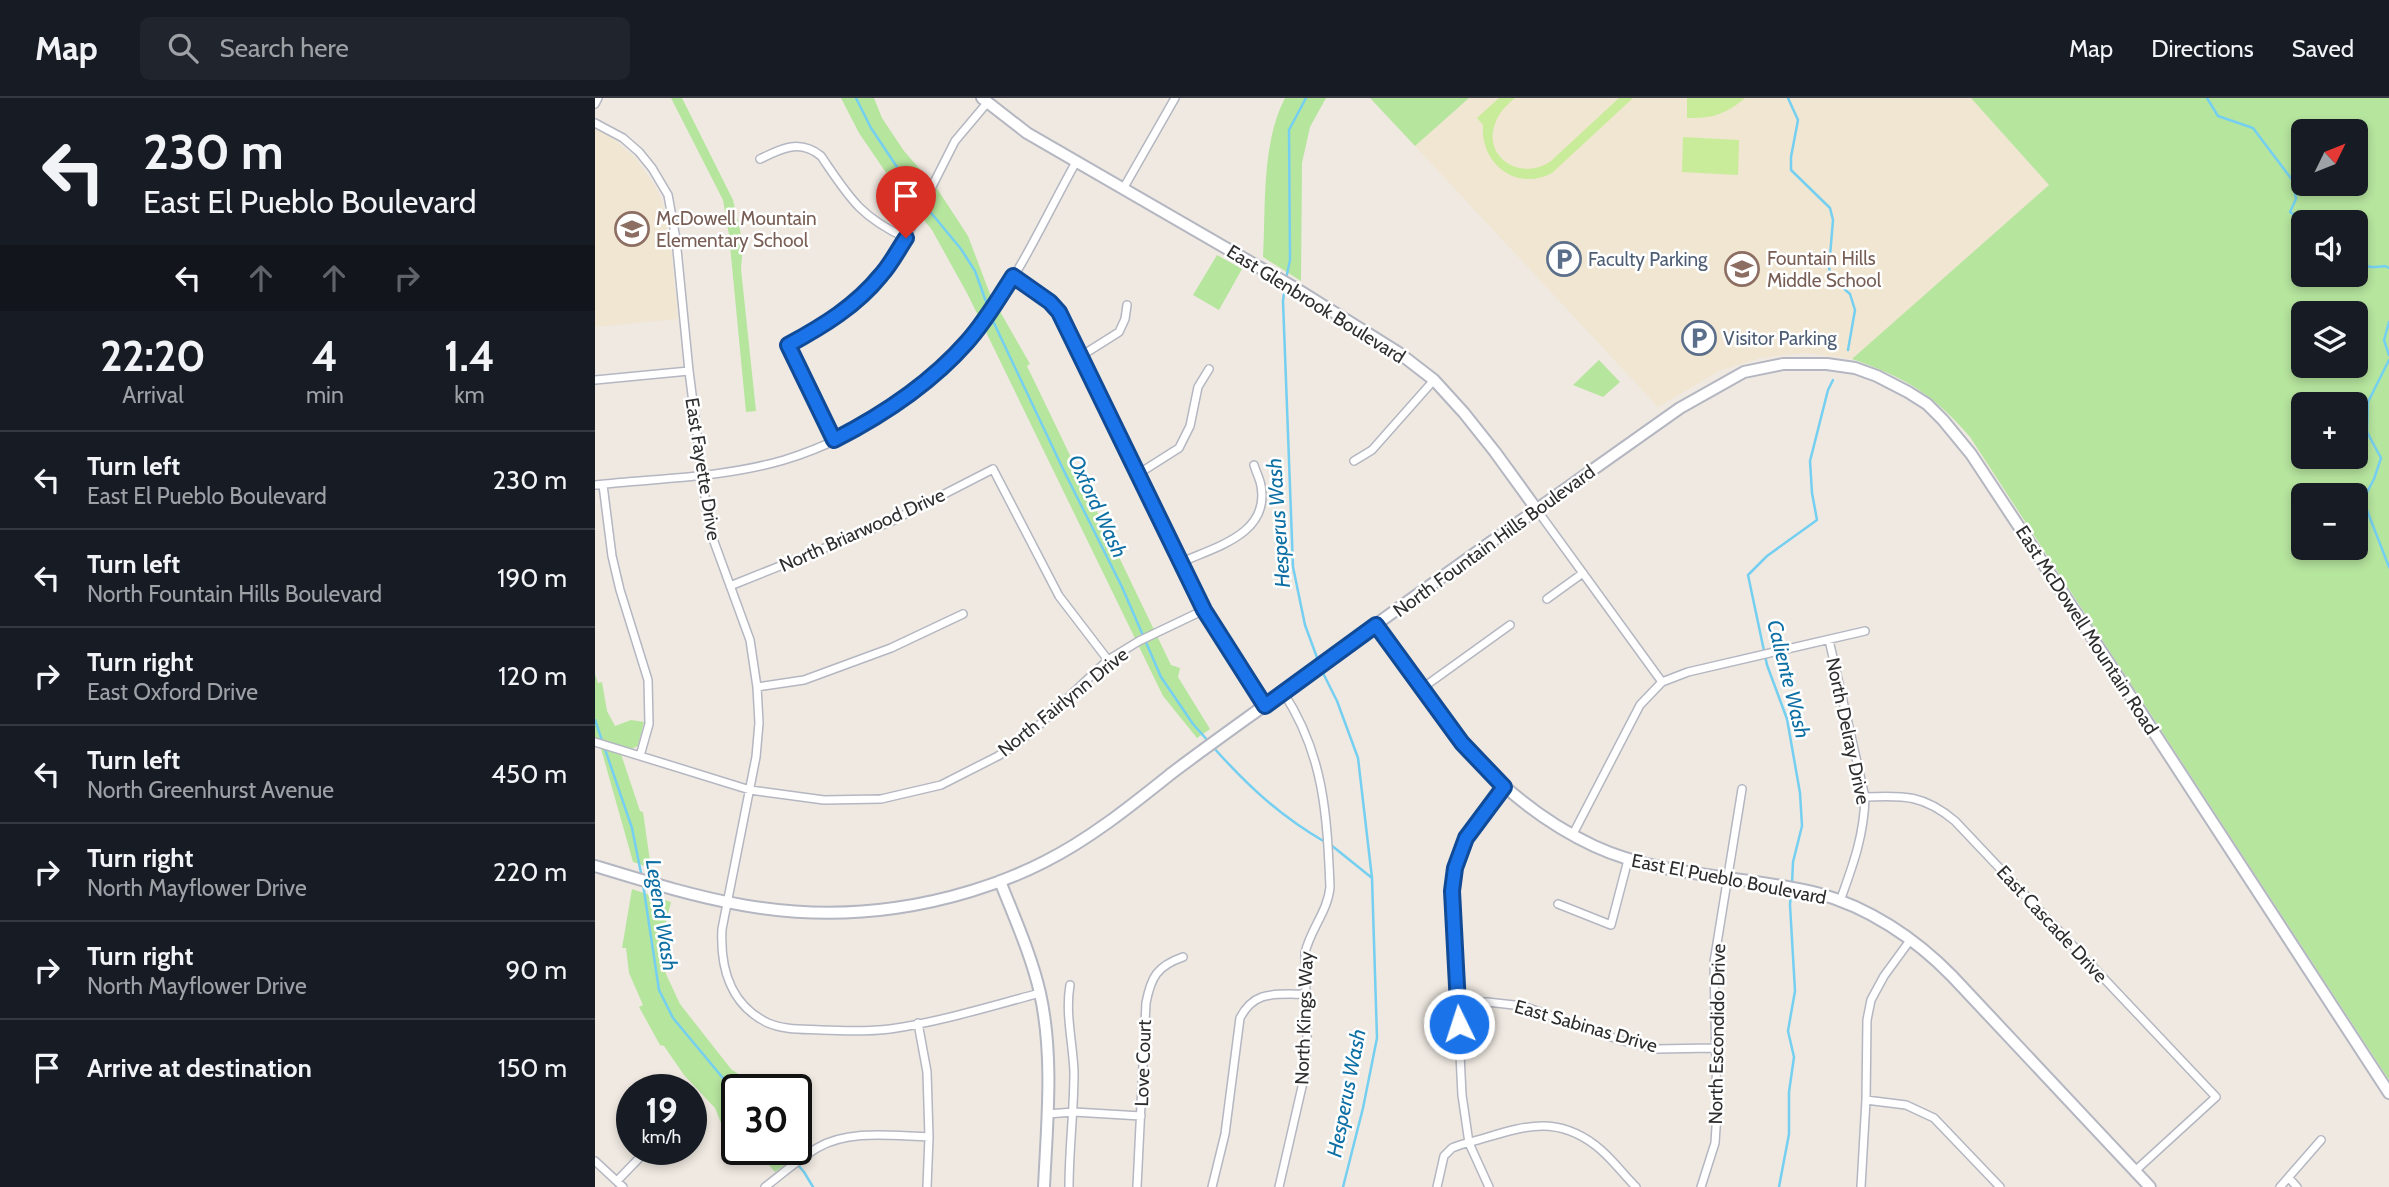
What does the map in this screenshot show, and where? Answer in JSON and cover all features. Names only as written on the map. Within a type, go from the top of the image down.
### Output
[{"type":"street","points":[[595,104],[598,98]]},
{"type":"street","points":[[1123,189],[1175,98]]},
{"type":"street","points":[[834,440],[788,345],[848,308],[882,274],[906,238],[955,141],[984,100]]},
{"type":"street","name":"East Glenbrook Boulevard","points":[[984,100],[1027,133],[1348,320],[1399,352],[1434,380],[1495,452],[1662,682]]},
{"type":"street","name":"East Fayette Drive","points":[[595,123],[623,138],[639,152],[668,195],[676,239],[709,528],[750,640],[759,723],[750,790],[726,903],[721,949],[726,977],[735,994],[750,1010],[768,1023],[793,1029],[858,1032],[891,1029],[1040,993]]},
{"type":"street","points":[[760,159],[787,146],[804,146],[814,150],[854,203],[873,220],[906,238]]},
{"type":"street","points":[[640,756],[649,724],[648,680],[619,590],[599,485],[702,475],[782,460],[834,440],[880,416],[939,370],[967,342],[991,311],[1076,162]]},
{"type":"street","points":[[1013,276],[1059,312],[1204,610],[1265,706]]},
{"type":"street","points":[[1081,356],[1119,332],[1127,305]]},
{"type":"street","name":"East McDowell Mountain Road","points":[[1672,414],[1744,372],[1783,363],[1804,363],[1855,368],[1877,376],[1927,404],[1943,419],[1971,454],[2389,1093]]},
{"type":"street","points":[[1138,474],[1179,448],[1190,426],[1198,387],[1209,369]]},
{"type":"street","points":[[595,380],[689,371]]},
{"type":"street","points":[[1354,461],[1372,450],[1434,380]]},
{"type":"street","name":"North Fountain Hills Boulevard","points":[[595,866],[726,903],[793,913],[860,912],[911,905],[1000,881],[1047,861],[1083,839],[1283,692],[1672,414]]},
{"type":"street","points":[[1182,562],[1242,534],[1253,524],[1262,502],[1261,486],[1254,465]]},
{"type":"street","name":"North Briarwood Drive","points":[[730,586],[892,521],[993,469],[1059,596],[1108,660]]},
{"type":"street","points":[[1547,599],[1583,573]]},
{"type":"street","name":"North Fairlynn Drive","points":[[595,742],[750,790],[824,800],[881,799],[941,785],[971,772],[1019,743],[1108,660],[1139,641],[1204,610]]},
{"type":"street","points":[[757,687],[804,680],[891,648],[963,614]]},
{"type":"street","name":"East El Pueblo Boulevard","points":[[1376,625],[1462,743],[1504,787],[1537,814],[1628,860],[1818,894],[1866,912],[1911,940],[1952,976],[2150,1187]]},
{"type":"street","points":[[1421,689],[1510,625]]},
{"type":"street","points":[[1573,834],[1634,713],[1662,682],[1688,672],[1864,631]]},
{"type":"street","name":"North Delray Drive","points":[[1829,640],[1865,797],[1859,850],[1840,901]]},
{"type":"street","name":"North Kings Way","points":[[1279,1187],[1304,1078],[1307,1037],[1304,975],[1307,944],[1329,896],[1324,799],[1306,732],[1283,692]]},
{"type":"street","points":[[1489,1187],[1469,1143],[1462,1095],[1452,891],[1455,868],[1466,838],[1504,787]]},
{"type":"street","name":"North Escondido Drive","points":[[1701,1187],[1715,1143],[1717,1112],[1714,962],[1725,879],[1742,789]]},
{"type":"street","name":"East Cascade Drive","points":[[1865,797],[1910,796],[1928,802],[1955,821],[2216,1097],[2135,1171]]},
{"type":"street","points":[[1558,904],[1611,925],[1628,860]]},
{"type":"street","points":[[1000,881],[1040,993],[1048,1047],[1044,1187]]},
{"type":"street","points":[[1861,1187],[1867,1020],[1871,1000],[1884,976],[1911,940]]},
{"type":"street","name":"Love Court","points":[[1137,1187],[1148,991],[1162,966],[1182,957]]},
{"type":"street","points":[[1069,1187],[1074,1112],[1068,999],[1070,985]]},
{"type":"street","points":[[1212,1187],[1225,1134],[1240,1018],[1249,1003],[1255,999],[1305,994]]},
{"type":"street","name":"East Sabinas Drive","points":[[1458,1003],[1487,1002],[1523,1006],[1623,1041],[1655,1049],[1714,1048]]},
{"type":"street","points":[[918,1023],[927,1072],[927,1187]]},
{"type":"street","points":[[1866,1100],[1906,1105],[1934,1118],[2000,1187]]},
{"type":"street","points":[[1047,1114],[1074,1112],[1141,1116]]},
{"type":"street","points":[[1437,1187],[1444,1156],[1452,1148],[1523,1127],[1539,1125],[1568,1129],[1596,1146],[1636,1187]]},
{"type":"street","points":[[765,1187],[818,1147],[841,1138],[873,1135],[929,1137]]},
{"type":"street","points":[[2280,1187],[2321,1140]]},
{"type":"street","points":[[595,1161],[623,1187]]},
{"type":"street","points":[[617,1181],[632,1165]]},
{"type":"street","points":[[2289,1178],[2297,1187]]},
{"type":"shaded area","name":"Fountain Hills Middle School","points":[[1469,98],[1971,98],[2049,185],[1852,359],[1806,353],[1763,357],[1719,371],[1658,407],[1415,146]]},
{"type":"shaded area","name":"McDowell Mountain Elementary School","points":[[595,128],[611,137],[636,159],[655,186],[662,202],[670,239],[678,319],[595,327]]},
{"type":"green space","points":[[671,98],[682,98],[733,200],[743,243],[741,269],[756,411],[746,412],[729,235],[723,200]]},
{"type":"green space","points":[[841,98],[874,98],[882,118],[904,151],[938,190],[968,236],[990,294],[1030,364],[1027,366],[1171,665],[1180,668],[1178,677],[1210,729],[1197,738],[1163,696],[968,295],[932,230],[889,177],[859,133]]},
{"type":"green space","points":[[1285,98],[1326,98],[1310,127],[1302,163],[1301,281],[1263,257],[1268,155],[1277,116]]},
{"type":"green space","points":[[1370,98],[1469,98],[1415,146]]},
{"type":"green space","points":[[1499,98],[1515,98],[1497,119],[1493,144],[1506,162],[1527,169],[1551,161],[1619,98],[1633,98],[1552,173],[1526,179],[1503,171],[1488,152],[1483,125],[1477,118]]},
{"type":"green space","points":[[1687,98],[1745,98],[1725,112],[1687,118]]},
{"type":"green space","points":[[1971,98],[2389,98],[2389,1080],[1970,437],[1943,409],[1917,389],[1888,373],[1852,359],[2049,185]]},
{"type":"green space","points":[[1683,137],[1739,140],[1738,175],[1682,172]]},
{"type":"green space","points":[[1217,255],[1242,269],[1219,310],[1193,295]]},
{"type":"green space","points":[[1599,360],[1620,382],[1603,397],[1573,385]]},
{"type":"green space","points":[[595,674],[598,683],[602,682],[607,711],[615,726],[631,720],[644,722],[638,746],[631,749],[618,745],[640,811],[643,812],[651,868],[633,862],[598,738],[595,737]]},
{"type":"green space","points":[[632,889],[671,902],[661,942],[666,974],[680,1004],[731,1069],[738,1074],[721,1074],[721,1123],[715,1108],[707,1099],[707,1074],[683,1074],[664,1046],[660,1045],[639,1007],[643,1005],[629,973],[626,948],[622,948]]},
{"type":"green space","points":[[769,1165],[785,1165],[775,1172]]},
{"type":"waterway","name":"Oxford Wash","points":[[856,98],[871,128],[913,191],[961,249],[975,271],[993,321],[1122,587],[1161,677],[1193,724],[1209,742]]},
{"type":"waterway","name":"Hesperus Wash","points":[[1286,279],[1290,260],[1289,130],[1306,98]]},
{"type":"waterway","name":"Caliente Wash","points":[[1788,98],[1798,120],[1791,170],[1830,208],[1833,220],[1829,268],[1832,278],[1850,294],[1855,310],[1848,350]]},
{"type":"waterway","points":[[2207,98],[2218,116],[2253,128],[2293,181],[2296,199],[2291,213]]},
{"type":"waterway","points":[[2368,266],[2389,268]]},
{"type":"waterway","name":"Hesperus Wash","points":[[1285,285],[1283,301],[1293,567],[1305,625],[1319,663]]},
{"type":"waterway","points":[[2389,322],[2384,340],[2389,355]]},
{"type":"waterway","points":[[2389,360],[2368,402],[2367,432],[2381,458],[2363,500],[2389,567]]},
{"type":"waterway","name":"Caliente Wash","points":[[1792,884],[1793,862],[1802,826],[1800,793],[1787,719],[1767,665],[1748,575],[1767,556],[1817,520],[1810,461],[1833,380]]},
{"type":"waterway","name":"Hesperus Wash","points":[[1321,669],[1337,701],[1358,758],[1372,878],[1377,1038],[1343,1187]]},
{"type":"waterway","name":"Legend Wash","points":[[595,720],[632,828],[642,878]]},
{"type":"waterway","name":"Oxford Wash","points":[[1213,747],[1265,799],[1293,822],[1325,842]]},
{"type":"waterway","name":"Oxford Wash","points":[[1331,845],[1372,878]]},
{"type":"waterway","name":"Legend Wash","points":[[643,884],[659,990],[673,1018],[721,1076]]},
{"type":"waterway","name":"Caliente Wash","points":[[1779,1187],[1789,1134],[1789,1092],[1794,1057],[1788,1031],[1795,991],[1791,891]]},
{"type":"waterway","name":"Legend Wash","points":[[798,1165],[813,1187]]},
{"type":"place","name":"McDowell Mountain Elementary School","points":[[632,229]]},
{"type":"place","name":"Faculty Parking","points":[[1564,259]]},
{"type":"place","name":"Fountain Hills Middle School","points":[[1742,269]]},
{"type":"place","name":"Visitor Parking","points":[[1699,338]]},
{"type":"route","points":[[906,238],[882,274],[848,308],[788,345],[834,440],[880,416],[939,370],[967,342],[1013,276],[1050,302],[1059,312],[1081,356],[1204,610],[1265,706],[1376,625],[1462,743],[1504,787],[1466,838],[1455,868],[1452,891],[1459,1024]]}]
